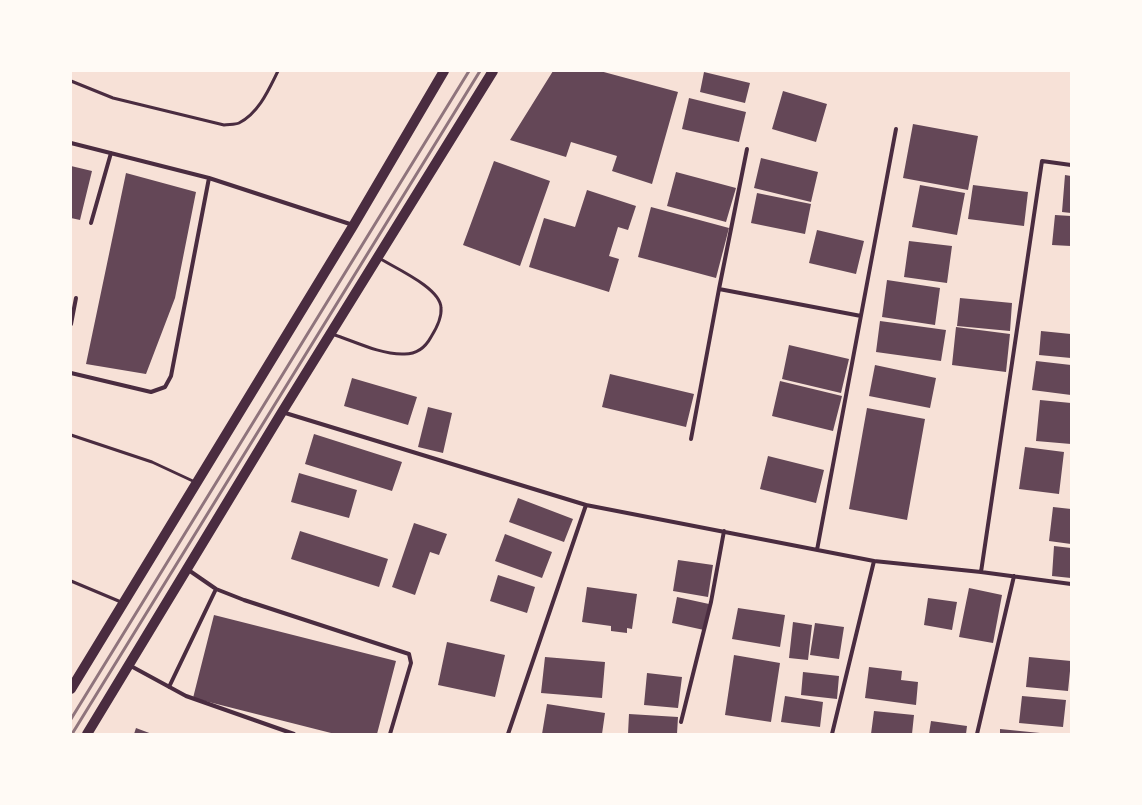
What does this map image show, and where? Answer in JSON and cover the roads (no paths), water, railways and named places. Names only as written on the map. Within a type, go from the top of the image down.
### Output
[{"type":"main road","points":[[71,689],[353,226],[444,71]]},
{"type":"main road","points":[[87,734],[282,412],[493,71]]},
{"type":"street","points":[[817,550],[896,129]]},
{"type":"street","points":[[71,143],[209,178],[353,226]]},
{"type":"street","points":[[691,439],[747,149]]},
{"type":"street","points":[[91,224],[111,153]]},
{"type":"street","points":[[981,572],[1042,161],[1071,166]]},
{"type":"street","points":[[71,373],[151,392],[166,387],[171,376],[209,178]]},
{"type":"street","points":[[719,289],[861,316]]},
{"type":"street","points":[[71,324],[76,298]]},
{"type":"street","points":[[282,412],[586,505],[874,561],[981,572],[1071,584]]},
{"type":"street","points":[[508,734],[586,505]]},
{"type":"street","points":[[681,722],[711,602],[724,531]]},
{"type":"street","points":[[832,734],[874,561]]},
{"type":"street","points":[[187,568],[216,589],[244,600],[409,654],[411,663],[390,734]]},
{"type":"street","points":[[977,734],[1014,576]]},
{"type":"street","points":[[169,687],[216,589]]},
{"type":"street","points":[[129,664],[186,696],[294,734]]},
{"type":"lane","points":[[71,81],[113,98],[224,125],[238,124],[251,114],[264,98],[278,71]]},
{"type":"lane","points":[[331,333],[389,352],[402,354],[414,353],[424,347],[430,340],[442,308],[439,299],[432,290],[378,257]]},
{"type":"lane","points":[[71,435],[152,462],[197,482]]},
{"type":"lane","points":[[71,581],[123,603]]},
{"type":"railway","points":[[71,719],[469,71]]},
{"type":"railway","points":[[72,734],[480,71]]}]
